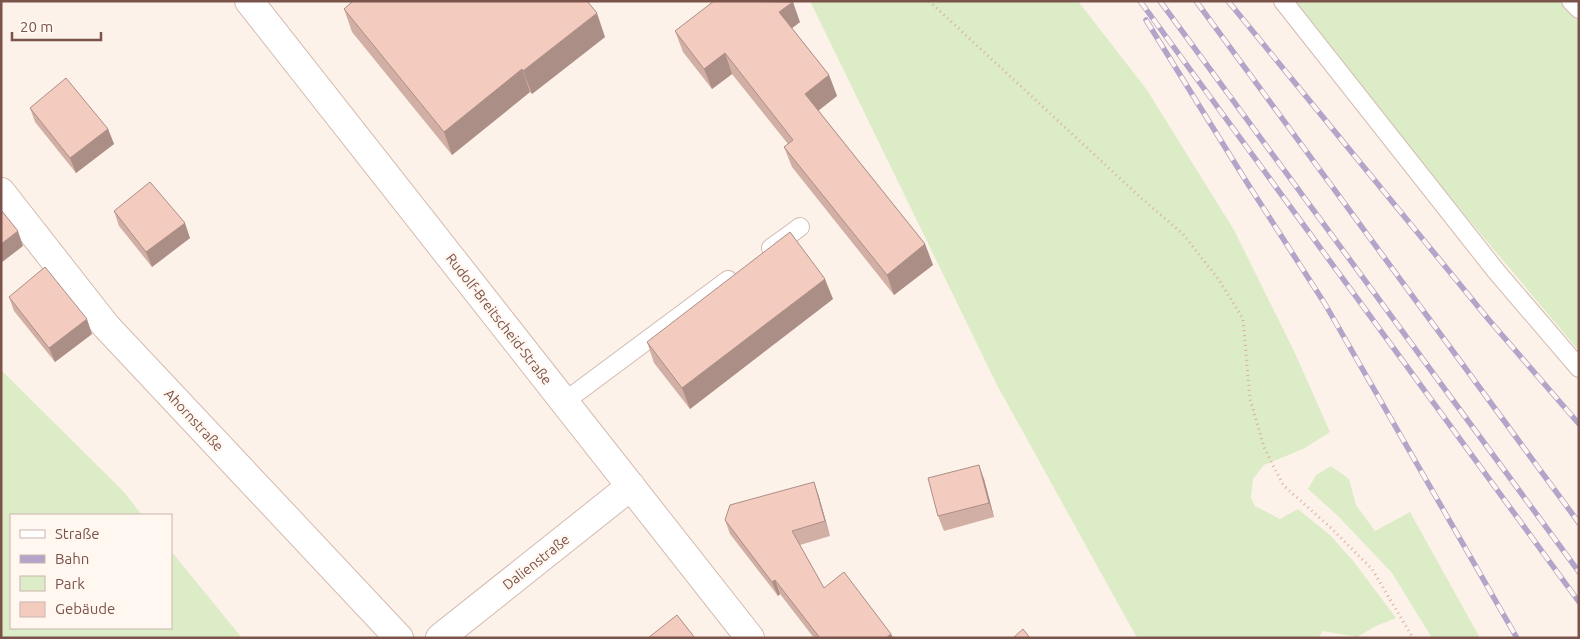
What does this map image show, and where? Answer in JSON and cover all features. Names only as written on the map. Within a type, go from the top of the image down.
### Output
[{"type":"street","name":"Rudolf-Breitscheid-Straße","points":[[249,1],[750,638]]},
{"type":"street","name":"Ahornstraße","points":[[1,192],[106,326],[399,638]]},
{"type":"street","name":"Dalienstraße","points":[[440,638],[631,486]]},
{"type":"lane","points":[[1282,1],[1496,271],[1579,368]]},
{"type":"lane","points":[[1572,1],[1579,9]]},
{"type":"lane","points":[[761,256],[800,227]]},
{"type":"lane","points":[[564,402],[745,268]]},
{"type":"path","points":[[929,1],[1140,197],[1183,234],[1219,280],[1243,319],[1250,399],[1264,447],[1284,485],[1372,569],[1413,638]]},
{"type":"green space","points":[[810,1],[1078,1],[1147,90],[1234,230],[1294,351],[1330,432],[1303,449],[1264,465],[1253,479],[1251,498],[1255,506],[1280,519],[1298,509],[1331,536],[1354,562],[1396,618],[1376,626],[1357,637],[1323,631],[1318,638],[1137,638],[997,385]]},
{"type":"green space","points":[[1289,1],[1579,1],[1579,351],[1333,58]]},
{"type":"green space","points":[[1,370],[123,491],[141,514],[10,514],[10,629],[172,629],[172,552],[242,638],[1,638]]},
{"type":"green space","points":[[1331,466],[1349,479],[1356,505],[1375,531],[1410,512],[1480,638],[1432,638],[1392,573],[1339,517],[1308,489],[1316,475]]},
{"type":"building","points":[[353,1],[587,1],[597,13],[523,71],[522,69],[444,132],[344,9]]},
{"type":"building","points":[[714,1],[793,2],[779,12],[829,75],[805,94],[925,244],[887,275],[784,147],[793,140],[725,53],[704,69],[675,31]]},
{"type":"building","points":[[66,78],[108,129],[70,158],[30,108]]},
{"type":"building","points":[[150,182],[185,223],[146,252],[114,211]]},
{"type":"building","points":[[1,210],[18,231],[1,244]]},
{"type":"building","points":[[790,232],[825,279],[682,388],[647,342]]},
{"type":"building","points":[[45,267],[87,319],[49,348],[9,297]]},
{"type":"building","points":[[979,465],[989,503],[938,516],[928,478]]},
{"type":"building","points":[[814,482],[825,521],[792,531],[824,588],[844,572],[891,634],[886,638],[820,638],[775,580],[772,582],[725,520],[730,505]]},
{"type":"building","points":[[677,615],[695,638],[648,638]]},
{"type":"building","points":[[1023,629],[1030,638],[1013,638]]},
{"type":"railway","points":[[1140,1],[1579,602]]},
{"type":"railway","points":[[1160,1],[1579,572]]},
{"type":"railway","points":[[1196,1],[1579,523]]},
{"type":"railway","points":[[1228,1],[1489,320],[1579,424]]},
{"type":"railway","points":[[1146,20],[1325,304],[1517,638]]}]
